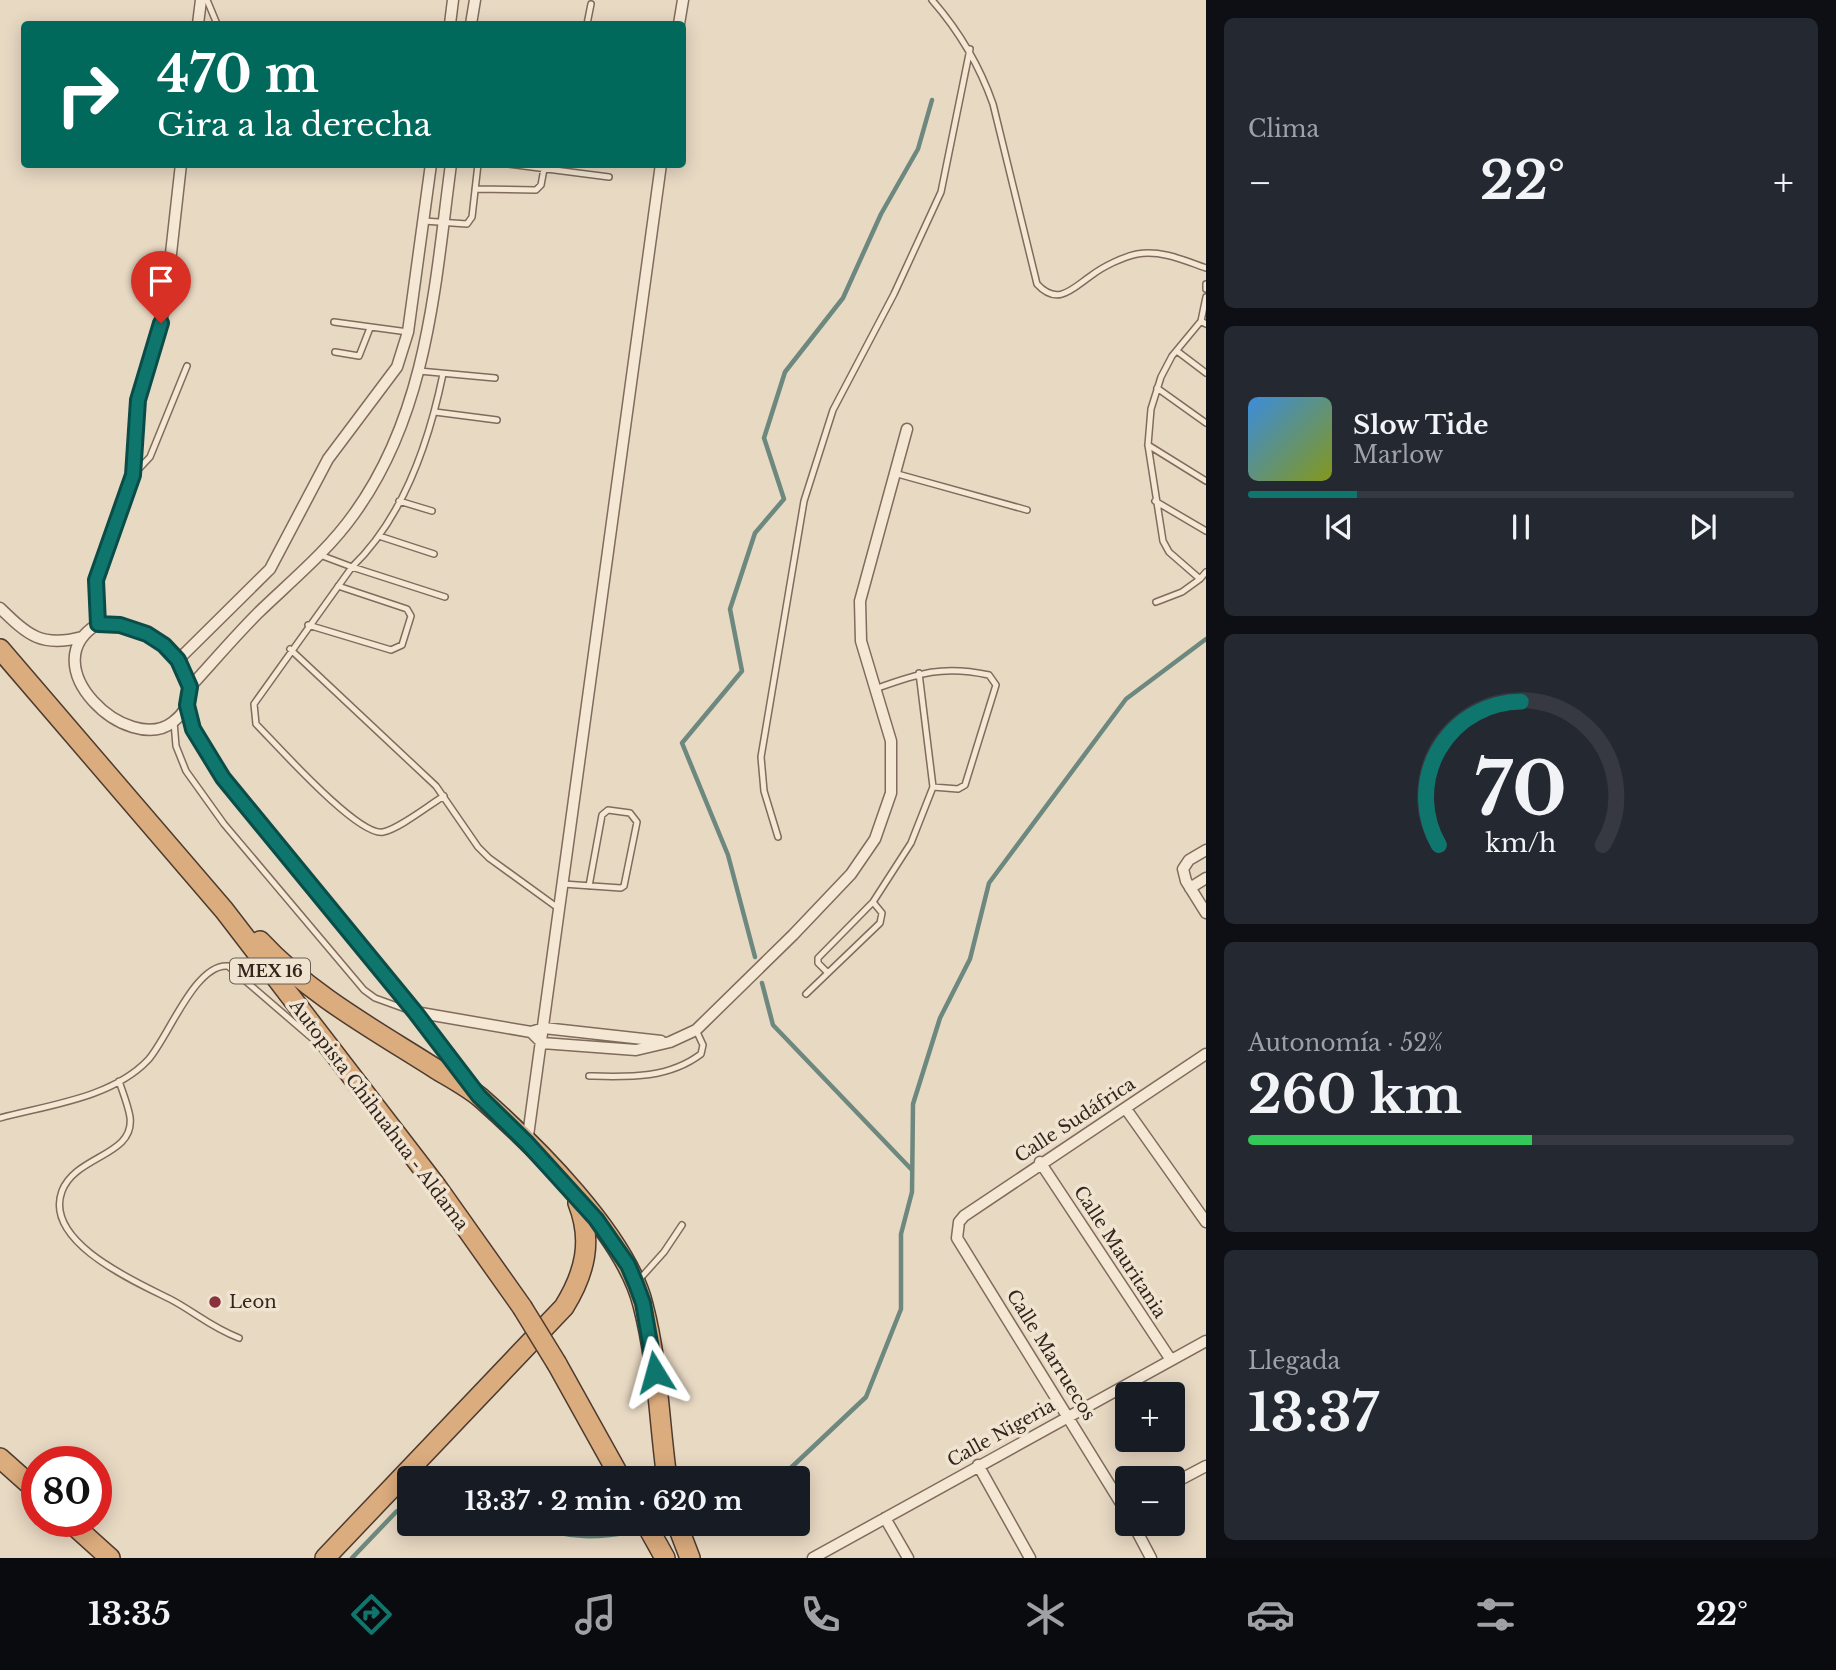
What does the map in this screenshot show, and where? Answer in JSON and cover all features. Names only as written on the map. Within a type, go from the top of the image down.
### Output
[{"type":"highway","name":"Autopista Chihuahua - Aldama","points":[[0,649],[195,876],[437,1187],[522,1307],[614,1466]]},
{"type":"highway","points":[[195,876],[274,956],[333,1003],[479,1096],[574,1194],[614,1244],[636,1284],[652,1349],[666,1466]]},
{"type":"highway","points":[[325,1558],[564,1307],[584,1265],[587,1245],[585,1220],[574,1194]]},
{"type":"highway","points":[[0,1458],[21,1477]]},
{"type":"highway","points":[[653,1536],[665,1558]]},
{"type":"highway","points":[[682,1536],[690,1558]]},
{"type":"highway","points":[[87,1537],[109,1556]]},
{"type":"street","points":[[198,21],[201,0]]},
{"type":"street","points":[[450,21],[453,0]]},
{"type":"street","points":[[472,21],[475,0]]},
{"type":"street","points":[[679,21],[682,0]]},
{"type":"street","points":[[98,624],[96,580],[133,475],[138,400],[165,307],[181,168]]},
{"type":"street","points":[[178,660],[270,569],[328,459],[397,367],[408,332],[431,168]]},
{"type":"street","points":[[451,168],[430,328],[398,434],[355,514],[320,555],[259,612],[190,687],[187,705],[198,740],[223,778],[415,1012],[479,1096]]},
{"type":"street","points":[[527,1143],[660,168]]},
{"type":"street","points":[[531,1032],[542,1043],[635,1050],[670,1042],[696,1030],[793,936],[851,874],[876,839],[888,804],[893,773],[891,741],[861,641],[860,601],[907,429]]},
{"type":"street","points":[[0,608],[35,637],[55,642],[82,637]]},
{"type":"street","points":[[187,705],[174,722],[158,730],[123,722],[94,704],[76,674],[75,653],[82,637],[98,624],[120,625],[147,634],[164,645],[178,660],[190,687]]},
{"type":"street","points":[[1206,850],[1189,860],[1183,869],[1190,888],[1206,913]]},
{"type":"street","points":[[1190,888],[1206,878]]},
{"type":"street","points":[[415,1012],[531,1032],[544,1028],[670,1042]]},
{"type":"street","name":"Calle Sudáfrica","points":[[964,1216],[1040,1162],[1126,1110],[1206,1054]]},
{"type":"street","points":[[1126,1110],[1206,1222]]},
{"type":"street","name":"Calle Mauritania","points":[[1040,1162],[1171,1360]]},
{"type":"street","name":"Calle Marruecos","points":[[964,1216],[959,1222],[957,1238],[1115,1492]]},
{"type":"street","name":"Calle Nigeria","points":[[813,1558],[1206,1341]]},
{"type":"street","points":[[978,1465],[1030,1558]]},
{"type":"street","points":[[1185,1477],[1206,1466]]},
{"type":"street","points":[[885,1518],[908,1558]]},
{"type":"street","points":[[1139,1536],[1151,1558]]},
{"type":"lane","points":[[207,0],[216,21]]},
{"type":"lane","points":[[932,0],[970,49],[993,104],[1024,236],[1037,284],[1042,290],[1058,296],[1069,294],[1093,274],[1135,254],[1172,256],[1206,268]]},
{"type":"lane","points":[[588,21],[591,4]]},
{"type":"lane","points":[[778,837],[765,791],[761,757],[804,501],[833,410],[894,294],[941,192],[970,49]]},
{"type":"lane","points":[[424,221],[464,226],[470,221],[478,168]]},
{"type":"lane","points":[[537,168],[609,177]]},
{"type":"lane","points":[[475,189],[536,190],[541,185],[544,169]]},
{"type":"lane","points":[[1200,579],[1169,552],[1158,524],[1148,445],[1157,388],[1166,366],[1203,323],[1206,296]]},
{"type":"lane","points":[[334,322],[408,332]]},
{"type":"lane","points":[[335,352],[359,356],[370,328]]},
{"type":"lane","points":[[1177,351],[1206,373]]},
{"type":"lane","points":[[133,475],[150,457],[187,366]]},
{"type":"lane","points":[[419,371],[495,378]]},
{"type":"lane","points":[[443,374],[435,412],[399,501],[379,536],[290,649],[254,704],[254,719],[316,787],[362,825],[378,832],[385,832],[444,796]]},
{"type":"lane","points":[[1157,388],[1206,423]]},
{"type":"lane","points":[[435,412],[497,420]]},
{"type":"lane","points":[[1148,445],[1206,481]]},
{"type":"lane","points":[[894,473],[1027,510]]},
{"type":"lane","points":[[399,501],[432,511]]},
{"type":"lane","points":[[1155,501],[1206,531]]},
{"type":"lane","points":[[379,536],[434,554]]},
{"type":"lane","points":[[320,555],[445,597]]},
{"type":"lane","points":[[1156,602],[1182,592],[1206,572]]},
{"type":"lane","points":[[308,625],[391,650],[402,645],[411,616],[407,608],[338,586]]},
{"type":"lane","points":[[290,649],[444,796],[483,853],[504,871],[561,910]]},
{"type":"lane","points":[[875,689],[919,673],[960,669],[989,675],[996,685],[965,785],[958,789],[933,787]]},
{"type":"lane","points":[[828,973],[818,963],[818,958],[873,902],[911,843],[933,787],[919,673]]},
{"type":"lane","points":[[174,722],[176,747],[186,771],[224,824],[364,990],[375,998],[415,1012]]},
{"type":"lane","points":[[563,884],[589,886],[621,888],[626,883],[637,822],[630,813],[608,810],[602,815],[589,886]]},
{"type":"lane","points":[[806,994],[880,923],[882,913],[873,902]]},
{"type":"lane","points":[[0,1118],[83,1096],[132,1076],[153,1054],[201,979],[222,965],[228,966],[302,1031],[330,1051]]},
{"type":"lane","points":[[589,1076],[656,1074],[674,1069],[701,1054],[703,1045],[696,1030]]},
{"type":"lane","points":[[120,1081],[130,1118],[127,1137],[120,1146],[87,1162],[68,1179],[59,1204],[63,1222],[107,1268],[172,1300],[211,1327],[239,1338]]},
{"type":"lane","points":[[636,1284],[664,1252],[682,1225]]},
{"type":"waterway","points":[[755,957],[728,855],[682,743],[742,671],[730,609],[755,533],[784,499],[764,438],[785,372],[843,298],[881,214],[918,149],[932,100]]},
{"type":"waterway","points":[[793,1466],[866,1397],[901,1309],[901,1234],[912,1192],[913,1104],[940,1018],[970,959],[989,883],[1126,699],[1206,639]]},
{"type":"waterway","points":[[762,983],[773,1025],[912,1170]]},
{"type":"waterway","points":[[352,1558],[397,1511]]},
{"type":"place","name":"Leon","points":[[215,1302]]},
{"type":"route","points":[[161,323],[138,400],[134,427],[133,475],[96,580],[98,624],[120,625],[147,634],[164,645],[178,660],[190,687],[187,705],[193,729],[207,756],[223,778],[415,1012],[479,1096],[527,1143],[596,1219],[628,1265],[636,1284],[643,1303],[655,1372]]}]
